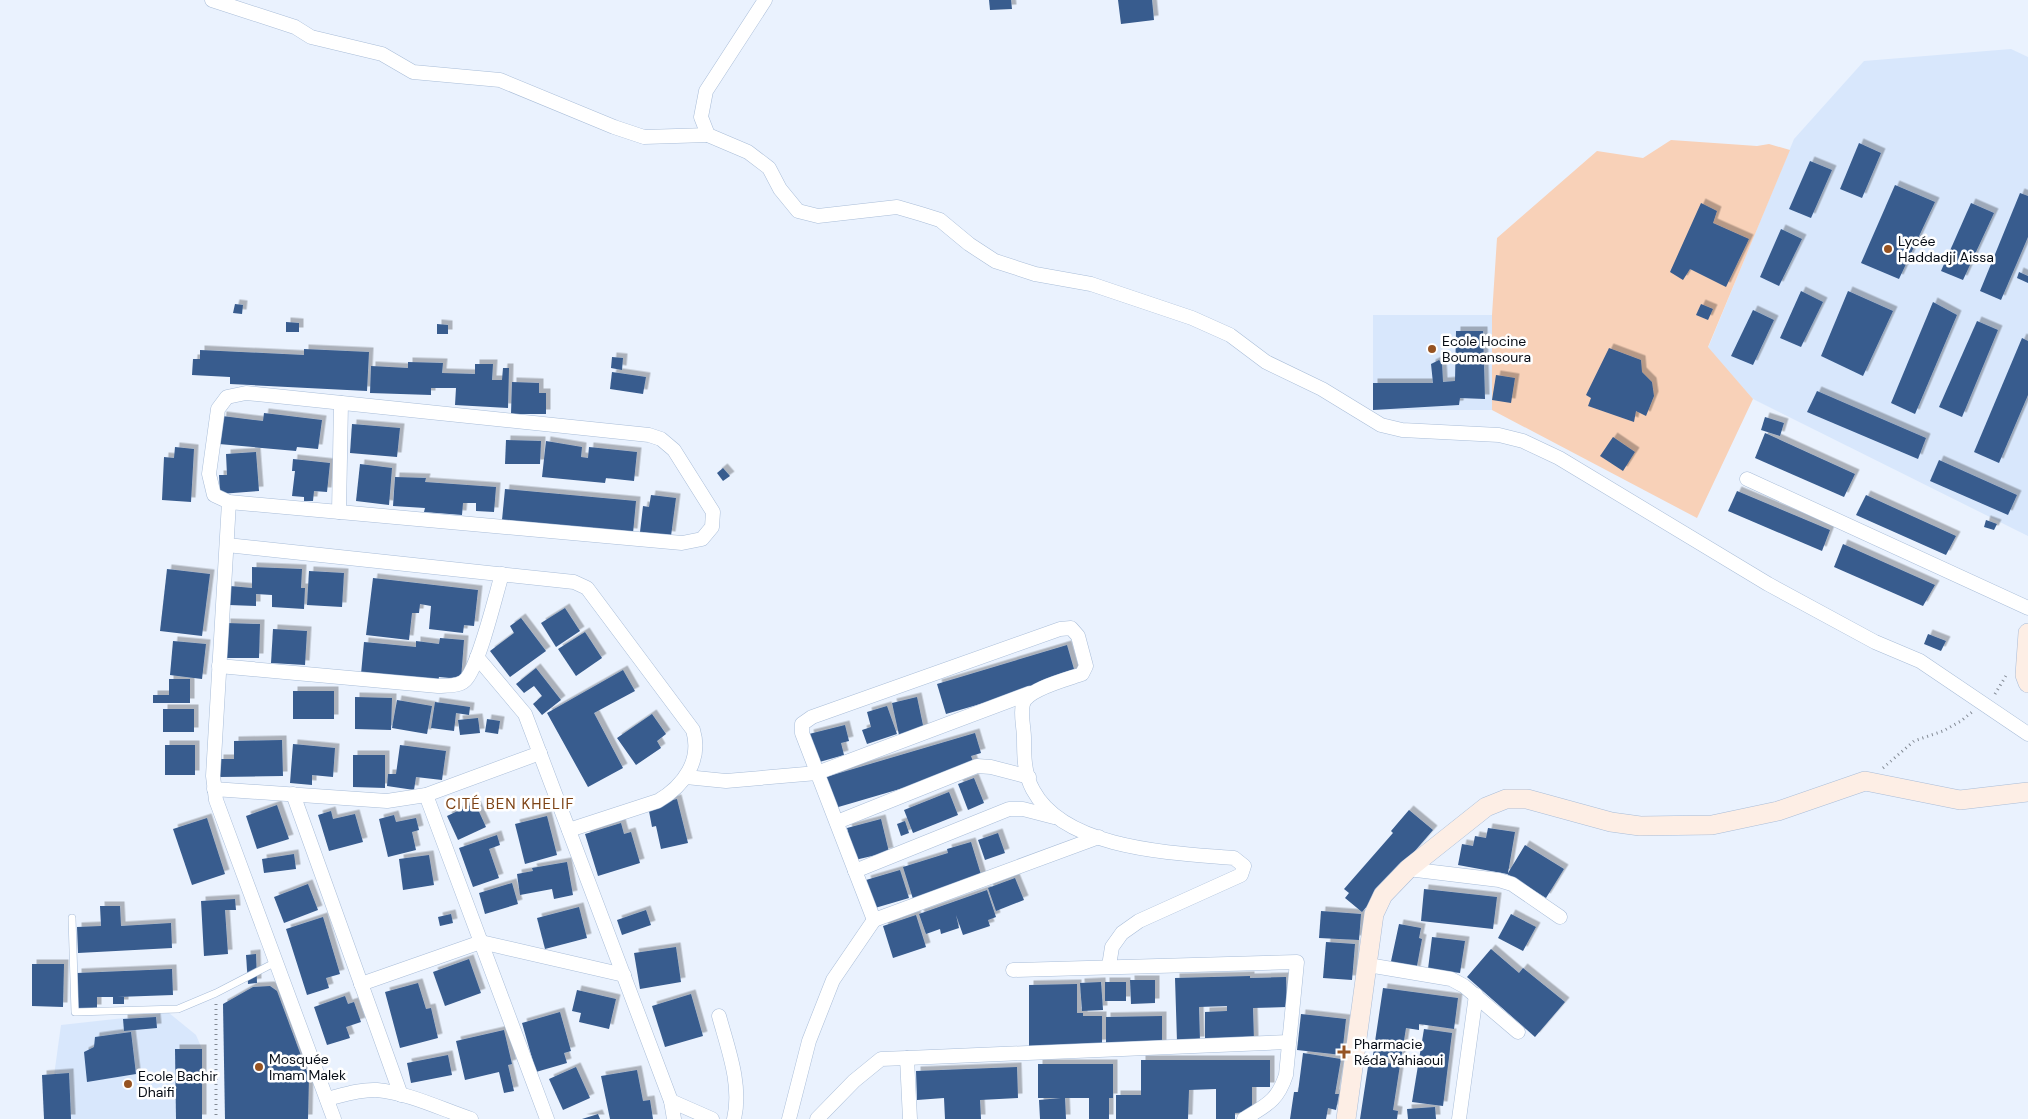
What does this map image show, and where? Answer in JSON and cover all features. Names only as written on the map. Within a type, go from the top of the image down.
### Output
[{"type":"street","points":[[212,0],[295,27],[311,38],[382,54],[413,72],[500,80],[614,127],[644,136],[708,136],[748,152],[769,168],[780,189],[798,211],[818,216],[897,207],[940,220],[968,244],[995,261],[1035,274],[1091,284],[1192,318],[1230,335],[1266,362],[1322,389],[1381,425],[1402,430],[1498,435],[1523,441],[1559,458],[1768,584],[1875,642],[1920,661],[2028,734]]},
{"type":"street","points":[[708,136],[700,117],[706,91],[766,0]]},
{"type":"street","points":[[246,393],[649,435],[661,439],[674,450],[713,512],[712,527],[702,538],[682,543],[229,502],[214,495],[209,474],[218,410],[227,397],[246,393]]},
{"type":"street","points":[[339,512],[341,403]]},
{"type":"street","points":[[1747,479],[2028,608]]},
{"type":"street","points":[[229,502],[213,776],[216,800],[334,1119]]},
{"type":"street","points":[[227,545],[574,582],[587,588],[693,730],[696,754],[686,777],[671,794],[570,830]]},
{"type":"street","points":[[219,666],[457,685],[467,679],[502,574]]},
{"type":"street","points":[[686,777],[726,781],[818,773],[1082,674],[1086,666],[1078,636],[1071,628],[1060,629],[812,717],[802,724],[802,733],[818,773],[874,920]]},
{"type":"street","points":[[2028,633],[2025,675],[2028,683]]},
{"type":"street","points":[[476,656],[525,714],[671,1100],[674,1119]]},
{"type":"street","points":[[1030,693],[1023,704],[1025,765],[1032,789],[1044,805],[1060,818]]},
{"type":"street","points":[[214,788],[387,801],[426,795],[540,753]]},
{"type":"street","points":[[836,822],[977,766],[992,767],[1029,777]]},
{"type":"street","points":[[1346,1119],[1374,914],[1383,895],[1408,869],[1486,807],[1506,799],[1527,799],[1611,822],[1640,826],[1712,825],[1778,811],[1865,781],[1960,800],[2028,792]]},
{"type":"street","points":[[293,794],[401,1095]]},
{"type":"street","points":[[426,795],[547,1119]]},
{"type":"street","points":[[855,871],[1008,809],[1023,809],[1060,818],[1099,837],[1135,849],[1234,858],[1244,866],[1241,876],[1139,921],[1122,933],[1112,947],[1109,966]]},
{"type":"street","points":[[789,1119],[809,1041],[833,980],[874,920],[1099,837]]},
{"type":"street","points":[[1408,869],[1512,884],[1560,917]]},
{"type":"street","points":[[361,984],[481,942],[624,975]]},
{"type":"street","points":[[1013,970],[1297,962],[1286,1076],[1280,1092],[1268,1105],[1244,1119]]},
{"type":"street","points":[[1368,965],[1451,979],[1476,995],[1518,1032]]},
{"type":"street","points":[[1458,1119],[1476,995]]},
{"type":"street","points":[[719,1016],[734,1071],[737,1106],[734,1119]]},
{"type":"street","points":[[817,1119],[854,1081],[881,1059],[1289,1042]]},
{"type":"street","points":[[907,1058],[910,1119]]},
{"type":"street","points":[[327,1099],[357,1091],[377,1090],[401,1095],[471,1119]]},
{"type":"street","points":[[671,1100],[712,1119]]},
{"type":"lane","points":[[72,918],[75,1012],[178,1009],[216,993],[276,962]]},
{"type":"path","points":[[1865,781],[1895,759],[1914,741],[1961,722],[1997,692],[2011,666]]},
{"type":"path","points":[[216,993],[216,1119]]},
{"type":"shaded area","name":"Lycée Haddadji Aissa","points":[[2011,49],[2028,57],[2028,536],[1753,399],[1708,348],[1794,139],[1864,61]]},
{"type":"shaded area","points":[[1671,140],[1757,146],[1769,144],[1790,150],[1708,347],[1753,399],[1697,518],[1492,410],[1492,315],[1497,238],[1597,151],[1643,158]]},
{"type":"shaded area","name":"Ecole Hocine Boumansoura","points":[[1373,315],[1492,315],[1492,410],[1373,410]]},
{"type":"shaded area","name":"Ecole Bachir Dhaifi","points":[[169,1013],[196,1035],[202,1049],[202,1119],[48,1119],[61,1025]]},
{"type":"building","points":[[989,0],[1011,0],[1012,9],[990,10]]},
{"type":"building","points":[[1118,0],[1152,0],[1154,20],[1121,24]]},
{"type":"building","points":[[1859,143],[1881,153],[1862,198],[1840,189]]},
{"type":"building","points":[[1810,161],[1832,170],[1811,218],[1789,209]]},
{"type":"building","points":[[1895,185],[1935,202],[1899,279],[1861,263]]},
{"type":"building","points":[[2020,193],[2028,196],[2028,237],[2001,300],[1980,291]]},
{"type":"building","points":[[1701,203],[1717,211],[1713,223],[1749,239],[1726,287],[1690,269],[1683,280],[1670,272]]},
{"type":"building","points":[[1971,203],[1994,213],[1963,280],[1941,271]]},
{"type":"building","points":[[1781,229],[1802,239],[1779,286],[1760,277]]},
{"type":"building","points":[[2019,272],[2028,276],[2028,283],[2017,278]]},
{"type":"building","points":[[1801,291],[1823,302],[1801,347],[1780,338]]},
{"type":"building","points":[[1848,291],[1893,311],[1863,376],[1821,356]]},
{"type":"building","points":[[1933,302],[1957,315],[1915,414],[1891,403]]},
{"type":"building","points":[[235,304],[243,305],[242,314],[233,313]]},
{"type":"building","points":[[1701,304],[1713,309],[1708,320],[1696,315]]},
{"type":"building","points":[[1753,310],[1774,320],[1753,365],[1731,356]]},
{"type":"building","points":[[1977,321],[1998,330],[1962,417],[1939,407]]},
{"type":"building","points":[[286,322],[299,323],[299,332],[286,332]]},
{"type":"building","points":[[437,324],[448,325],[448,334],[437,334]]},
{"type":"building","points":[[1456,331],[1483,331],[1485,399],[1460,398],[1459,405],[1373,410],[1373,383],[1433,383],[1431,364],[1439,360],[1442,363],[1443,382],[1455,381]]},
{"type":"building","points":[[2022,338],[2028,341],[2028,395],[1999,463],[1974,452]]},
{"type":"building","points":[[1609,348],[1641,360],[1642,372],[1652,382],[1654,396],[1646,416],[1636,411],[1634,422],[1588,406],[1591,398],[1586,395]]},
{"type":"building","points":[[304,349],[369,352],[367,391],[230,384],[230,377],[192,375],[193,359],[200,359],[200,350],[304,355]]},
{"type":"building","points":[[612,357],[623,358],[622,370],[611,368]]},
{"type":"building","points":[[408,362],[443,363],[442,373],[475,374],[475,364],[493,364],[492,380],[502,380],[503,368],[509,368],[508,408],[455,405],[456,388],[431,388],[431,395],[370,393],[371,366],[408,368]]},
{"type":"building","points":[[612,372],[646,377],[643,394],[610,389]]},
{"type":"building","points":[[1496,375],[1515,378],[1511,403],[1492,400]]},
{"type":"building","points":[[512,382],[539,383],[539,393],[546,393],[546,414],[511,414]]},
{"type":"building","points":[[1817,391],[1926,438],[1918,459],[1807,412]]},
{"type":"building","points":[[264,413],[322,420],[318,449],[297,447],[296,451],[219,444],[222,416],[263,421]]},
{"type":"building","points":[[1765,417],[1784,423],[1780,436],[1761,430]]},
{"type":"building","points":[[352,424],[400,428],[397,457],[350,453]]},
{"type":"building","points":[[1765,433],[1855,474],[1844,497],[1755,458]]},
{"type":"building","points":[[1613,437],[1635,452],[1623,471],[1600,456]]},
{"type":"building","points":[[506,440],[541,441],[540,464],[505,464]]},
{"type":"building","points":[[546,441],[582,447],[581,457],[588,458],[589,447],[637,452],[634,481],[606,478],[605,483],[542,477]]},
{"type":"building","points":[[175,447],[194,449],[191,502],[162,500],[164,457],[174,458]]},
{"type":"building","points":[[256,452],[259,491],[220,494],[219,475],[227,475],[226,454]]},
{"type":"building","points":[[293,459],[330,463],[327,492],[314,491],[313,501],[304,501],[304,497],[292,496],[295,471],[292,471]]},
{"type":"building","points":[[1939,460],[2017,495],[2008,515],[1930,481]]},
{"type":"building","points":[[360,464],[392,468],[389,505],[356,501]]},
{"type":"building","points":[[723,468],[730,476],[723,481],[717,473]]},
{"type":"building","points":[[395,477],[426,478],[425,482],[496,487],[494,512],[476,511],[476,503],[463,503],[462,515],[424,512],[425,508],[393,506]]},
{"type":"building","points":[[505,489],[636,501],[633,533],[502,520]]},
{"type":"building","points":[[1737,491],[1830,530],[1822,551],[1728,511]]},
{"type":"building","points":[[651,495],[676,498],[671,536],[640,532],[643,506],[649,507]]},
{"type":"building","points":[[1866,495],[1956,536],[1946,555],[1856,515]]},
{"type":"building","points":[[1986,520],[1997,524],[1994,530],[1984,527]]},
{"type":"building","points":[[1843,544],[1935,585],[1923,606],[1834,567]]},
{"type":"building","points":[[252,567],[302,569],[301,588],[305,588],[304,609],[272,607],[272,595],[256,594],[256,606],[229,605],[230,586],[252,588]]},
{"type":"building","points":[[167,569],[210,574],[202,636],[160,631]]},
{"type":"building","points":[[309,571],[344,573],[342,607],[307,605]]},
{"type":"building","points":[[373,578],[478,590],[474,626],[464,625],[463,633],[429,629],[431,606],[420,604],[419,613],[412,613],[409,640],[366,635]]},
{"type":"building","points":[[565,608],[580,631],[556,647],[541,623]]},
{"type":"building","points":[[521,618],[546,651],[510,677],[490,651],[514,633],[510,626]]},
{"type":"building","points":[[226,623],[260,624],[259,658],[226,658]]},
{"type":"building","points":[[273,629],[307,631],[305,665],[271,663]]},
{"type":"building","points":[[585,632],[602,658],[576,676],[558,649]]},
{"type":"building","points":[[1928,634],[1946,641],[1941,651],[1924,644]]},
{"type":"building","points":[[440,638],[464,640],[461,679],[439,677],[438,681],[361,674],[364,642],[416,647],[416,641],[439,644]]},
{"type":"building","points":[[173,641],[206,644],[202,679],[170,675]]},
{"type":"building","points":[[1067,645],[1076,676],[946,714],[937,684]]},
{"type":"building","points":[[536,668],[561,700],[542,715],[533,704],[542,696],[534,686],[524,693],[516,684]]},
{"type":"building","points":[[623,670],[635,691],[594,713],[623,768],[588,787],[547,713]]},
{"type":"building","points":[[169,679],[190,679],[190,703],[153,703],[153,695],[169,695]]},
{"type":"building","points":[[293,691],[334,691],[334,719],[293,719]]},
{"type":"building","points":[[355,697],[392,698],[391,730],[355,729]]},
{"type":"building","points":[[917,697],[924,730],[899,735],[892,703]]},
{"type":"building","points":[[397,700],[432,706],[427,734],[392,728]]},
{"type":"building","points":[[435,702],[470,707],[469,715],[456,713],[454,731],[431,728]]},
{"type":"building","points":[[887,706],[897,734],[867,744],[862,730],[871,727],[867,712]]},
{"type":"building","points":[[163,709],[194,709],[194,732],[163,732]]},
{"type":"building","points":[[652,714],[666,734],[657,741],[661,748],[636,765],[617,738]]},
{"type":"building","points":[[478,718],[480,733],[460,735],[458,720]]},
{"type":"building","points":[[487,719],[500,721],[498,734],[485,732]]},
{"type":"building","points":[[845,725],[849,741],[841,743],[844,755],[816,763],[809,734]]},
{"type":"building","points":[[975,733],[981,753],[971,756],[975,767],[835,808],[826,777]]},
{"type":"building","points":[[282,740],[283,776],[219,777],[219,759],[234,759],[234,741]]},
{"type":"building","points":[[293,744],[335,748],[333,777],[312,775],[312,785],[290,783]]},
{"type":"building","points":[[165,745],[195,745],[195,775],[165,775]]},
{"type":"building","points":[[400,745],[446,751],[442,780],[416,777],[414,790],[387,786],[388,774],[396,774]]},
{"type":"building","points":[[353,755],[385,755],[385,788],[353,787]]},
{"type":"building","points":[[974,778],[984,803],[968,810],[958,784]]},
{"type":"building","points":[[949,792],[958,815],[913,833],[904,810]]},
{"type":"building","points":[[677,799],[688,843],[661,849],[656,826],[652,827],[648,806]]},
{"type":"building","points":[[475,803],[486,827],[458,840],[447,816]]},
{"type":"building","points":[[277,805],[289,839],[257,849],[246,816]]},
{"type":"building","points":[[1409,810],[1433,830],[1362,912],[1345,898],[1349,893],[1344,889],[1393,833],[1391,831]]},
{"type":"building","points":[[331,811],[333,819],[355,814],[363,842],[329,851],[318,815]]},
{"type":"building","points":[[394,815],[396,822],[416,818],[419,830],[412,832],[416,850],[388,857],[379,819]]},
{"type":"building","points":[[547,816],[557,855],[525,864],[515,824]]},
{"type":"building","points":[[207,818],[225,874],[192,885],[173,829]]},
{"type":"building","points":[[881,819],[889,852],[855,860],[847,828]]},
{"type":"building","points":[[905,821],[909,833],[901,836],[897,824]]},
{"type":"building","points":[[621,823],[624,834],[631,832],[640,863],[598,876],[585,834]]},
{"type":"building","points":[[1488,828],[1515,832],[1508,873],[1525,845],[1564,869],[1546,898],[1507,874],[1458,865],[1462,844],[1473,846],[1475,836],[1486,838]]},
{"type":"building","points":[[998,833],[1005,853],[985,860],[978,840]]},
{"type":"building","points":[[497,835],[500,845],[489,849],[499,878],[473,887],[459,848]]},
{"type":"building","points":[[971,842],[982,878],[913,899],[903,867],[948,853],[947,849]]},
{"type":"building","points":[[294,854],[296,869],[264,873],[262,859]]},
{"type":"building","points":[[429,855],[434,885],[403,890],[399,859]]},
{"type":"building","points":[[567,862],[573,895],[554,899],[552,889],[520,895],[517,874],[533,871],[532,868]]},
{"type":"building","points":[[900,870],[909,898],[875,908],[866,880]]},
{"type":"building","points":[[1015,878],[1024,900],[996,911],[988,888]]},
{"type":"building","points":[[512,883],[518,904],[485,914],[479,893]]},
{"type":"building","points":[[308,884],[318,910],[284,923],[274,897]]},
{"type":"building","points":[[1424,889],[1497,897],[1493,929],[1421,921]]},
{"type":"building","points":[[987,890],[996,917],[988,920],[990,926],[963,935],[956,915],[959,928],[941,934],[940,929],[926,934],[919,914]]},
{"type":"building","points":[[235,899],[236,910],[225,910],[228,954],[204,956],[201,901]]},
{"type":"building","points":[[100,906],[120,906],[121,926],[171,923],[172,948],[78,953],[77,927],[101,926]]},
{"type":"building","points":[[579,907],[587,938],[545,949],[537,918]]},
{"type":"building","points":[[646,910],[651,925],[622,935],[617,920]]},
{"type":"building","points":[[1321,911],[1361,914],[1359,940],[1319,938]]},
{"type":"building","points":[[451,914],[453,923],[440,926],[438,917]]},
{"type":"building","points":[[1511,914],[1536,927],[1523,951],[1498,938]]},
{"type":"building","points":[[916,915],[926,947],[893,958],[883,926]]},
{"type":"building","points":[[323,917],[340,974],[326,978],[329,988],[307,995],[286,929]]},
{"type":"building","points":[[1399,924],[1421,928],[1419,938],[1422,939],[1416,971],[1390,966]]},
{"type":"building","points":[[1432,937],[1465,941],[1460,973],[1428,969]]},
{"type":"building","points":[[1326,942],[1355,944],[1352,980],[1323,978]]},
{"type":"building","points":[[676,947],[681,982],[640,989],[634,953]]},
{"type":"building","points":[[1491,949],[1519,973],[1523,968],[1565,1002],[1535,1037],[1467,977]]},
{"type":"building","points":[[256,954],[257,983],[248,984],[246,955]]},
{"type":"building","points":[[469,959],[481,993],[445,1006],[433,972]]},
{"type":"building","points":[[32,964],[64,964],[63,1007],[32,1006]]},
{"type":"building","points":[[172,969],[173,995],[117,997],[124,997],[124,1004],[113,1004],[113,997],[97,997],[97,1009],[78,1009],[77,973]]},
{"type":"building","points":[[1250,976],[1250,978],[1286,977],[1287,1007],[1253,1008],[1254,1042],[1205,1044],[1205,1012],[1227,1011],[1227,1006],[1199,1007],[1200,1041],[1177,1042],[1175,978]]},
{"type":"building","points":[[1130,980],[1155,980],[1155,1003],[1131,1004]]},
{"type":"building","points":[[1101,982],[1103,1010],[1082,1011],[1080,983]]},
{"type":"building","points":[[1105,982],[1126,982],[1126,1001],[1105,1001]]},
{"type":"building","points":[[418,983],[426,1009],[431,1008],[438,1038],[400,1048],[385,992]]},
{"type":"building","points":[[1077,984],[1077,1013],[1083,1013],[1083,1016],[1102,1016],[1102,1044],[1029,1049],[1029,985]]},
{"type":"building","points":[[270,986],[277,991],[309,1077],[308,1119],[225,1119],[223,1004],[253,987]]},
{"type":"building","points":[[1383,988],[1458,998],[1454,1029],[1419,1024],[1419,1030],[1406,1028],[1401,1059],[1373,1055]]},
{"type":"building","points":[[577,990],[616,999],[609,1029],[579,1022],[581,1013],[572,1011]]},
{"type":"building","points":[[691,994],[703,1036],[665,1047],[652,1006]]},
{"type":"building","points":[[345,996],[348,1004],[354,1002],[361,1022],[346,1027],[350,1038],[327,1045],[314,1007]]},
{"type":"building","points":[[560,1012],[571,1051],[564,1053],[567,1063],[536,1072],[522,1023]]},
{"type":"building","points":[[1301,1014],[1346,1019],[1342,1055],[1297,1050]]},
{"type":"building","points":[[1162,1016],[1162,1046],[1106,1047],[1106,1017]]},
{"type":"building","points":[[156,1017],[157,1028],[124,1031],[123,1019]]},
{"type":"building","points":[[1424,1029],[1452,1033],[1443,1106],[1412,1102]]},
{"type":"building","points":[[504,1030],[512,1064],[508,1065],[514,1091],[504,1093],[499,1072],[465,1080],[456,1041]]},
{"type":"building","points":[[131,1032],[136,1074],[87,1082],[84,1052],[94,1047],[95,1037]]},
{"type":"building","points":[[175,1049],[202,1049],[202,1119],[176,1119]]},
{"type":"building","points":[[1303,1053],[1341,1059],[1335,1094],[1339,1094],[1336,1110],[1328,1108],[1326,1119],[1290,1119],[1294,1092],[1298,1092]]},
{"type":"building","points":[[448,1055],[452,1075],[411,1083],[407,1063]]},
{"type":"building","points":[[1141,1060],[1270,1060],[1270,1087],[1252,1087],[1252,1112],[1235,1113],[1235,1119],[1216,1119],[1216,1089],[1189,1090],[1188,1119],[1116,1119],[1116,1095],[1141,1095]]},
{"type":"building","points":[[1369,1060],[1400,1065],[1393,1110],[1398,1111],[1397,1119],[1360,1119]]},
{"type":"building","points":[[1038,1064],[1113,1064],[1113,1098],[1109,1098],[1109,1119],[1089,1119],[1089,1098],[1065,1098],[1066,1119],[1040,1119],[1039,1100],[1061,1098],[1038,1098]]},
{"type":"building","points":[[576,1067],[590,1098],[563,1110],[549,1079]]},
{"type":"building","points":[[1017,1067],[1018,1098],[980,1100],[981,1119],[945,1119],[944,1098],[917,1100],[916,1071]]},
{"type":"building","points":[[637,1070],[643,1101],[650,1100],[653,1119],[610,1119],[601,1076]]},
{"type":"building","points":[[69,1073],[71,1119],[44,1119],[42,1075]]},
{"type":"building","points":[[1435,1107],[1436,1119],[1408,1119],[1407,1109]]},
{"type":"building","points":[[598,1114],[600,1119],[582,1119]]},
{"type":"place","name":"Lycée Haddadji Aissa","points":[[1888,249]]},
{"type":"place","name":"Ecole Hocine Boumansoura","points":[[1432,349]]},
{"type":"place","name":"Pharmacie Réda Yahiaoui","points":[[1344,1052]]},
{"type":"place","name":"Mosquée Imam Malek","points":[[259,1067]]},
{"type":"place","name":"Ecole Bachir Dhaifi","points":[[128,1084]]},
{"type":"district","name":"CITÉ BEN KHELIF","points":[[510,804]]}]
